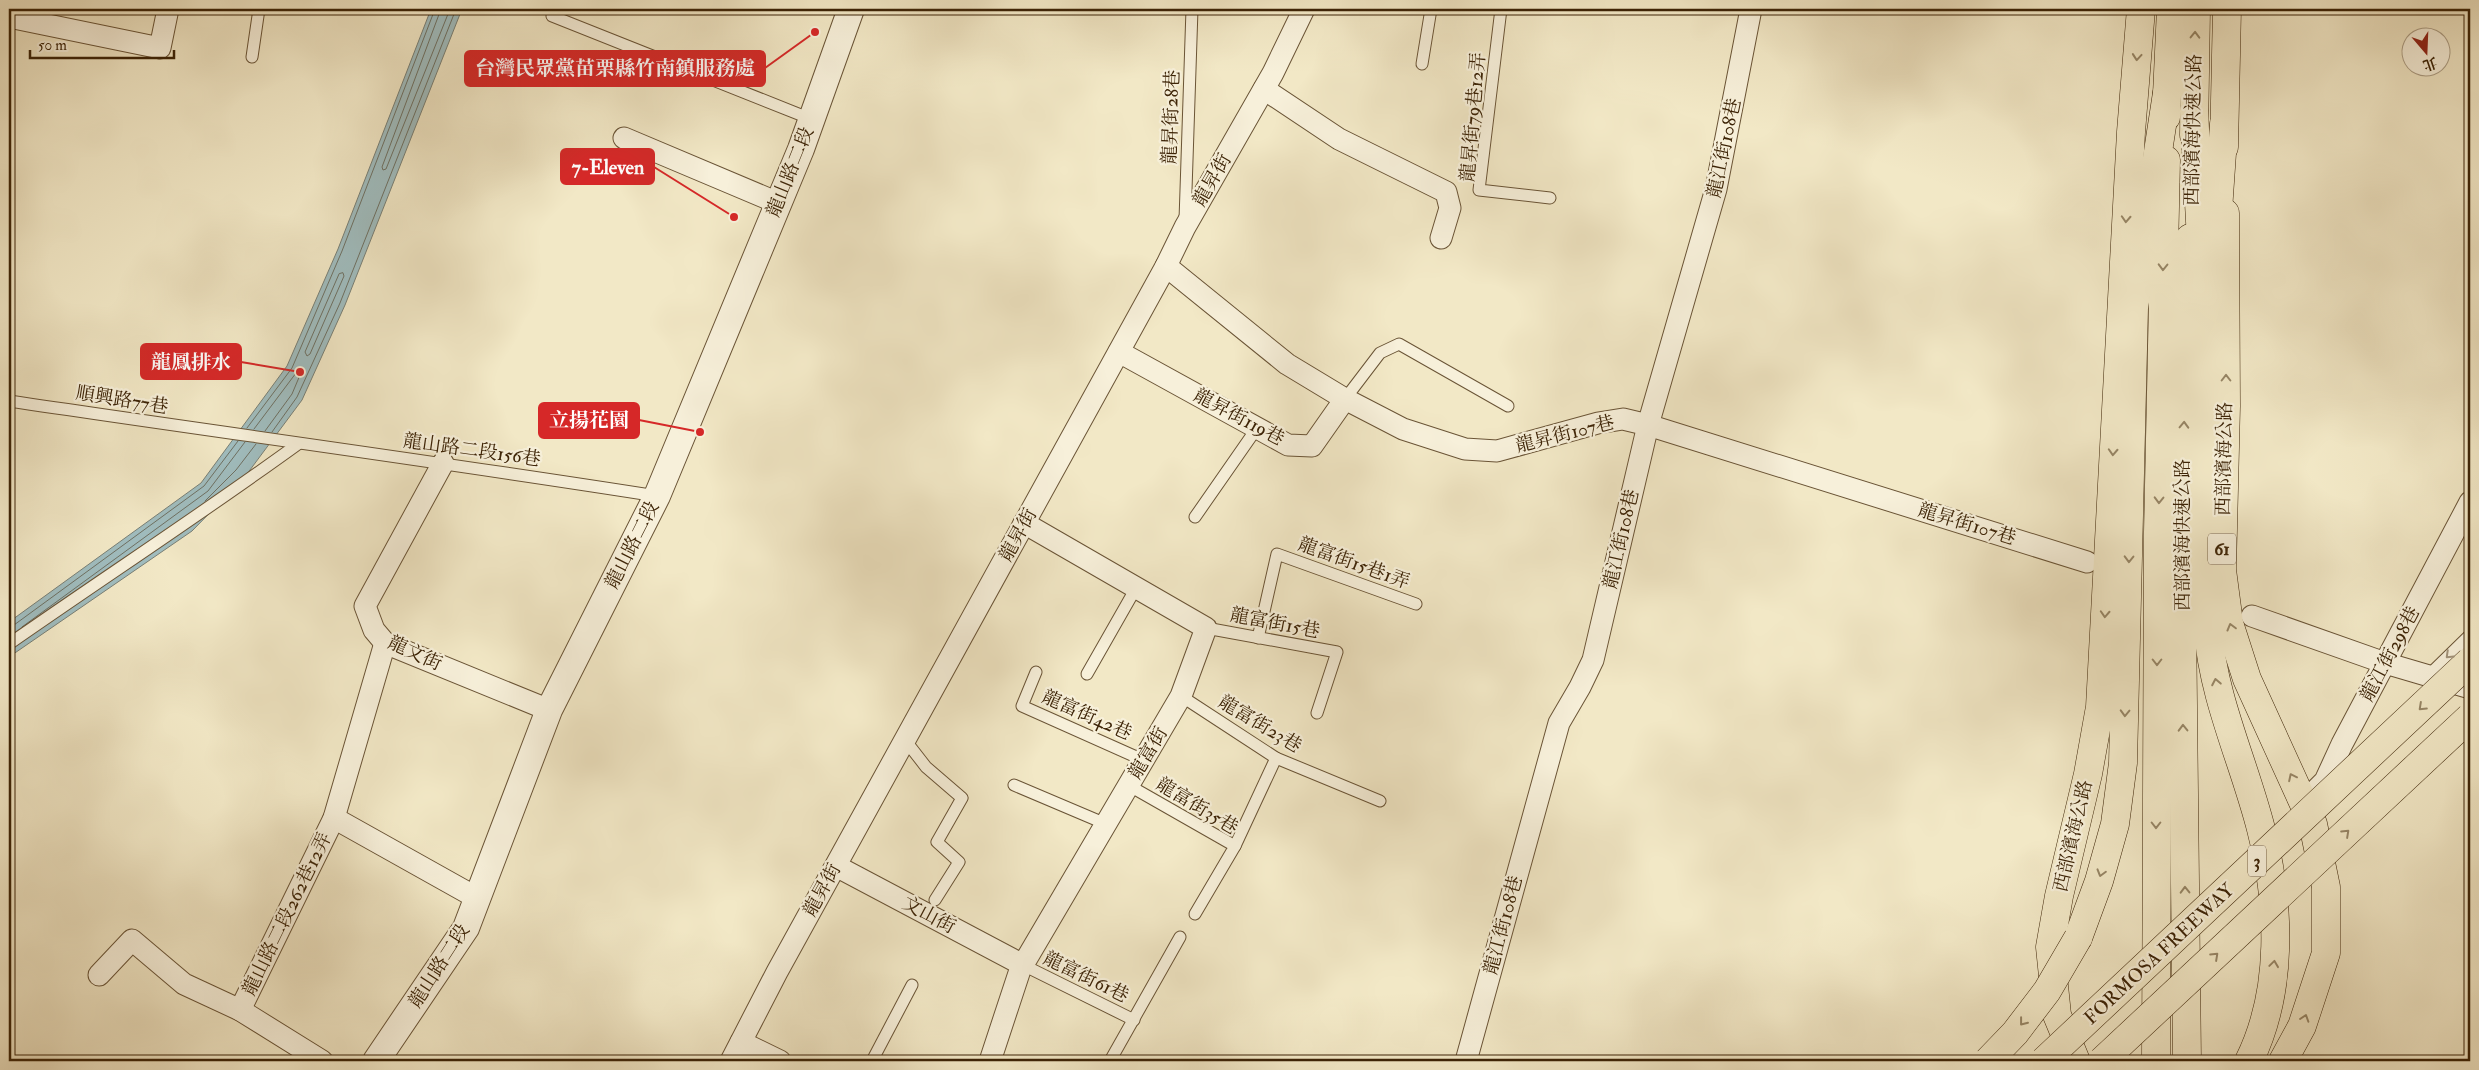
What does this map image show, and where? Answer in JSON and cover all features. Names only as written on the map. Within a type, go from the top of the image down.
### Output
[{"type":"main road","name":"西部濱海公路","points":[[2076,1061],[2057,1014],[2050,947],[2059,896],[2088,774],[2100,706],[2130,141],[2141,9]]},
{"type":"main road","name":"西部濱海快速公路","points":[[2156,1061],[2158,532],[2167,93],[2171,9]]},
{"type":"main road","name":"西部濱海快速公路","points":[[2187,1061],[2181,528],[2196,9]]},
{"type":"main road","name":"西部濱海公路","points":[[2227,9],[2224,124],[2226,406],[2222,570],[2229,623],[2247,679],[2305,802],[2313,824],[2326,888],[2326,953],[2302,1026],[2283,1061]]},
{"type":"main road","points":[[1988,1061],[2015,1033],[2047,991],[2078,938],[2099,881],[2115,824],[2123,763],[2134,308],[2167,93]]},
{"type":"main road","points":[[2194,111],[2208,360]]},
{"type":"main road","points":[[2224,124],[2208,360],[2204,534],[2208,630],[2219,694],[2261,829],[2274,894],[2276,947],[2264,1023],[2249,1061]]},
{"type":"main road","name":"FORMOSA FREEWAY","points":[[2044,1061],[2470,661]]},
{"type":"main road","name":"FORMOSA FREEWAY","points":[[2102,1061],[2470,717]]},
{"type":"street","points":[[9,16],[36,15],[160,48],[168,9]]},
{"type":"street","name":"龍昇街","points":[[731,1061],[1166,266],[1185,227],[1264,89],[1304,9]]},
{"type":"street","name":"龍江街108巷","points":[[1466,1061],[1559,723],[1580,687],[1592,660],[1648,425],[1716,188],[1751,9]]},
{"type":"street","name":"龍山路二段","points":[[376,1061],[466,928],[549,710],[656,496],[778,203],[811,119],[846,10]]},
{"type":"street","points":[[1264,89],[1339,139],[1446,192],[1450,208],[1441,238]]},
{"type":"street","points":[[624,138],[778,203]]},
{"type":"street","name":"龍昇街107巷","points":[[1166,266],[1287,364],[1345,399],[1403,429],[1465,449],[1497,451],[1598,423],[1623,419],[1648,425],[2088,562]]},
{"type":"street","name":"龍昇街119巷","points":[[1119,352],[1288,445],[1312,446],[1345,399]]},
{"type":"street","name":"龍文街","points":[[443,463],[366,606],[374,630],[386,643],[549,710]]},
{"type":"street","name":"龍江街298巷","points":[[2305,802],[2325,781],[2342,744],[2470,502]]},
{"type":"street","points":[[1024,523],[1206,628]]},
{"type":"street","points":[[2252,616],[2385,663],[2470,688]]},
{"type":"street","name":"龍富街","points":[[990,1061],[1023,965],[1181,696],[1206,628]]},
{"type":"street","name":"龍山路二段262巷12弄","points":[[240,1010],[334,818],[386,643]]},
{"type":"street","points":[[334,818],[477,898]]},
{"type":"street","name":"文山街","points":[[836,866],[1023,965]]},
{"type":"street","points":[[99,975],[132,940],[184,984],[240,1010],[322,1061]]},
{"type":"street","points":[[741,1042],[780,1061]]},
{"type":"lane","points":[[252,57],[259,9]]},
{"type":"lane","name":"龍昇街28巷","points":[[1185,227],[1192,9]]},
{"type":"lane","points":[[1422,64],[1431,9]]},
{"type":"lane","name":"龍昇街79巷12弄","points":[[1501,9],[1480,190],[1550,198]]},
{"type":"lane","points":[[552,16],[811,119]]},
{"type":"lane","points":[[1345,399],[1380,353],[1399,344],[1508,406]]},
{"type":"lane","name":"順興路77巷","points":[[9,401],[281,442]]},
{"type":"lane","points":[[1195,517],[1257,428]]},
{"type":"lane","name":"龍山路二段156巷","points":[[281,442],[443,463],[656,496]]},
{"type":"lane","points":[[9,644],[141,552],[215,504],[298,444]]},
{"type":"lane","name":"龍富街15巷1弄","points":[[1258,638],[1277,554],[1416,604]]},
{"type":"lane","points":[[1087,674],[1136,588]]},
{"type":"lane","name":"龍富街15巷","points":[[1206,628],[1337,652],[1317,713]]},
{"type":"lane","points":[[2428,676],[2470,635]]},
{"type":"lane","name":"龍富街42巷","points":[[1036,672],[1022,706],[1143,760]]},
{"type":"lane","name":"龍富街23巷","points":[[1181,696],[1276,758],[1380,800]]},
{"type":"lane","points":[[905,740],[926,768],[962,798],[938,842],[959,862],[935,900]]},
{"type":"lane","points":[[1235,846],[1276,758]]},
{"type":"lane","points":[[1014,785],[1106,824]]},
{"type":"lane","name":"龍富街35巷","points":[[1128,785],[1235,846],[1195,914]]},
{"type":"lane","points":[[1110,1061],[1180,937]]},
{"type":"lane","name":"龍富街61巷","points":[[1023,965],[1134,1020]]},
{"type":"lane","points":[[872,1061],[912,985]]},
{"type":"water","points":[[431,9],[462,9],[345,305],[302,400],[244,478],[192,531],[9,657],[9,622],[201,483],[287,366],[338,249]]},
{"type":"place","name":"台灣民眾黨苗栗縣竹南鎮服務處","points":[[815,32]]},
{"type":"place","name":"7-Eleven","points":[[734,217]]},
{"type":"place","name":"龍鳳排水","points":[[300,372]]},
{"type":"place","name":"立揚花園","points":[[700,432]]}]
